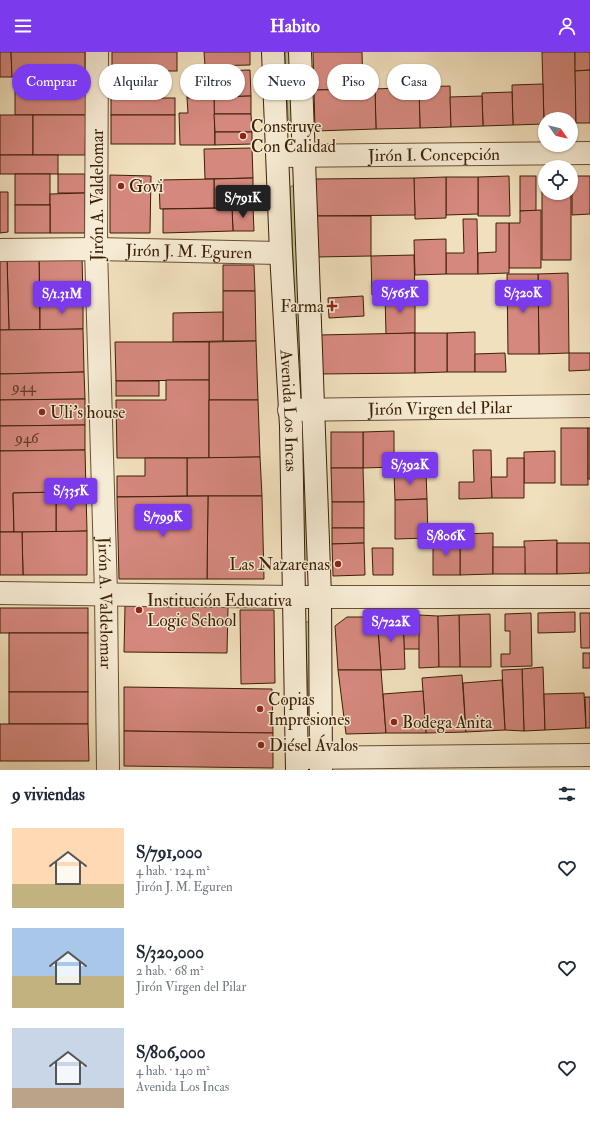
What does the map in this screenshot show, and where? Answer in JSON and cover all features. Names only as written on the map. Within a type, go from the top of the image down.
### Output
[{"type":"street","name":"Jirón A. Valdelomar","points":[[97,52],[96,250],[106,594],[108,770]]},
{"type":"street","name":"Avenida Los Incas","points":[[273,52],[289,410],[297,764]]},
{"type":"street","name":"Avenida Los Incas","points":[[300,52],[320,596],[321,764]]},
{"type":"street","name":"Jirón I. Concepción","points":[[278,156],[590,153]]},
{"type":"street","name":"Jirón J. M. Eguren","points":[[0,250],[281,253]]},
{"type":"street","name":"Jirón Virgen del Pilar","points":[[289,410],[590,406]]},
{"type":"street","points":[[0,593],[294,597],[590,597]]},
{"type":"street","points":[[297,764],[590,756]]},
{"type":"green space","points":[[285,52],[295,52],[295,64],[286,64]]},
{"type":"green space","points":[[287,100],[294,100],[293,123],[290,122],[288,118]]},
{"type":"green space","points":[[294,185],[301,363],[297,356],[290,187]]},
{"type":"green space","points":[[303,439],[305,440],[310,568],[306,567],[304,564],[299,441]]},
{"type":"green space","points":[[311,621],[311,722],[309,719],[305,623]]},
{"type":"building","points":[[0,52],[11,52],[12,77],[0,77]]},
{"type":"building","points":[[11,52],[85,52],[85,64],[12,64],[12,77]]},
{"type":"building","points":[[112,52],[177,52],[177,71],[172,71],[172,64],[112,64]]},
{"type":"building","points":[[204,52],[250,52],[250,65],[205,64]]},
{"type":"building","points":[[313,52],[362,52],[362,64],[327,64],[327,90],[319,90],[319,64],[313,64]]},
{"type":"building","points":[[542,52],[575,52],[576,112],[544,112]]},
{"type":"building","points":[[575,52],[590,52],[590,70],[575,71]]},
{"type":"building","points":[[245,70],[250,70],[251,96],[245,96]]},
{"type":"building","points":[[590,70],[590,123],[578,123],[578,112],[576,112],[575,71]]},
{"type":"building","points":[[543,84],[544,112],[538,112],[538,124],[513,125],[512,85]]},
{"type":"building","points":[[441,86],[450,86],[451,127],[420,128],[419,100],[441,100]]},
{"type":"building","points":[[387,88],[387,100],[419,100],[420,128],[376,129],[375,100],[379,100],[379,89]]},
{"type":"building","points":[[319,90],[327,90],[327,100],[375,100],[376,129],[315,131],[314,100],[319,100]]},
{"type":"building","points":[[512,92],[513,125],[483,126],[482,93]]},
{"type":"building","points":[[245,96],[251,96],[251,114],[214,114],[214,100],[245,100]]},
{"type":"building","points":[[482,96],[483,126],[451,127],[450,97]]},
{"type":"building","points":[[172,98],[175,98],[175,115],[111,115],[111,100],[172,100]]},
{"type":"building","points":[[15,100],[86,100],[86,115],[15,115]]},
{"type":"building","points":[[187,100],[214,100],[215,145],[180,145],[179,113],[188,113]]},
{"type":"building","points":[[214,114],[251,114],[252,132],[215,132]]},
{"type":"building","points":[[0,115],[33,115],[33,155],[0,155]]},
{"type":"building","points":[[33,115],[86,115],[85,155],[33,155]]},
{"type":"building","points":[[111,115],[175,115],[175,144],[111,144]]},
{"type":"building","points":[[215,132],[252,132],[252,144],[215,145]]},
{"type":"building","points":[[252,148],[253,178],[205,179],[204,149]]},
{"type":"building","points":[[0,155],[58,155],[58,174],[0,174]]},
{"type":"building","points":[[15,174],[50,174],[50,205],[15,205]]},
{"type":"building","points":[[58,174],[85,174],[85,193],[58,193]]},
{"type":"building","points":[[110,175],[151,176],[150,233],[110,233]]},
{"type":"building","points":[[509,176],[510,216],[478,216],[478,177]]},
{"type":"building","points":[[520,176],[536,176],[536,211],[520,211]]},
{"type":"building","points":[[578,176],[590,176],[590,214],[572,215],[572,200],[578,200]]},
{"type":"building","points":[[446,177],[478,177],[478,214],[446,215]]},
{"type":"building","points":[[446,177],[446,218],[415,219],[414,178]]},
{"type":"building","points":[[253,178],[253,207],[214,208],[214,179]]},
{"type":"building","points":[[414,178],[415,215],[315,216],[315,179]]},
{"type":"building","points":[[214,179],[214,208],[160,209],[159,180]]},
{"type":"building","points":[[0,192],[8,192],[8,232],[0,233]]},
{"type":"building","points":[[85,193],[85,233],[50,233],[50,194]]},
{"type":"building","points":[[542,200],[571,200],[571,260],[542,260]]},
{"type":"building","points":[[15,205],[50,205],[50,233],[15,233]]},
{"type":"building","points":[[253,207],[254,231],[233,231],[232,208]]},
{"type":"building","points":[[232,208],[233,231],[163,233],[163,209]]},
{"type":"building","points":[[541,210],[541,268],[509,268],[509,223],[520,223],[520,211]]},
{"type":"building","points":[[315,216],[371,216],[371,256],[316,257]]},
{"type":"building","points":[[463,219],[477,219],[478,274],[446,274],[446,253],[464,253]]},
{"type":"building","points":[[496,223],[509,223],[509,273],[478,274],[478,253],[496,252]]},
{"type":"building","points":[[446,239],[446,274],[415,275],[414,240]]},
{"type":"building","points":[[414,255],[415,295],[372,295],[371,256]]},
{"type":"building","points":[[82,257],[83,300],[40,301],[39,258]]},
{"type":"building","points":[[7,258],[39,258],[40,330],[9,330]]},
{"type":"building","points":[[7,258],[9,330],[0,330],[0,259]]},
{"type":"building","points":[[223,265],[254,265],[255,291],[223,291]]},
{"type":"building","points":[[568,273],[569,353],[539,354],[538,274]]},
{"type":"building","points":[[507,274],[538,274],[539,354],[508,354]]},
{"type":"building","points":[[223,291],[255,291],[256,341],[223,341]]},
{"type":"building","points":[[385,295],[415,295],[415,333],[386,334]]},
{"type":"building","points":[[363,296],[364,316],[329,318],[328,298]]},
{"type":"building","points":[[83,300],[83,329],[40,330],[40,301]]},
{"type":"building","points":[[223,312],[223,341],[173,342],[173,313]]},
{"type":"building","points":[[83,329],[84,372],[0,374],[0,330]]},
{"type":"building","points":[[475,332],[475,372],[447,372],[447,333]]},
{"type":"building","points":[[415,333],[415,373],[319,374],[319,335]]},
{"type":"building","points":[[415,333],[447,333],[447,372],[415,373]]},
{"type":"building","points":[[256,341],[258,400],[209,400],[209,342]]},
{"type":"building","points":[[115,342],[209,342],[209,380],[116,381]]},
{"type":"building","points":[[505,353],[506,372],[475,372],[475,354]]},
{"type":"building","points":[[569,353],[590,353],[590,370],[569,371]]},
{"type":"building","points":[[84,372],[85,399],[0,400],[0,374]]},
{"type":"building","points":[[166,380],[209,380],[209,458],[117,458],[116,400],[166,400]]},
{"type":"building","points":[[116,381],[159,381],[159,396],[116,396]]},
{"type":"building","name":"Uli's house","points":[[85,399],[85,425],[0,426],[0,400]]},
{"type":"building","points":[[209,400],[258,400],[260,457],[209,458]]},
{"type":"building","points":[[85,425],[85,450],[0,451],[0,426]]},
{"type":"building","points":[[561,428],[588,428],[588,485],[561,485]]},
{"type":"building","points":[[588,428],[590,428],[590,479],[588,479]]},
{"type":"building","points":[[394,431],[394,467],[363,468],[363,432]]},
{"type":"building","points":[[331,432],[363,432],[363,468],[331,468]]},
{"type":"building","points":[[85,450],[86,492],[13,493],[14,532],[0,532],[0,451]]},
{"type":"building","points":[[473,450],[491,450],[492,498],[459,499],[459,482],[474,482]]},
{"type":"building","points":[[555,451],[555,483],[524,483],[524,452]]},
{"type":"building","points":[[260,457],[262,496],[187,496],[187,458]]},
{"type":"building","points":[[145,458],[187,458],[187,496],[117,497],[117,476],[145,476]]},
{"type":"building","points":[[507,458],[524,458],[524,498],[492,498],[491,477],[507,477]]},
{"type":"building","points":[[331,468],[363,468],[364,502],[332,502]]},
{"type":"building","points":[[426,473],[427,499],[395,500],[394,474]]},
{"type":"building","points":[[56,492],[86,492],[87,531],[56,532]]},
{"type":"building","points":[[56,492],[56,532],[14,532],[13,493]]},
{"type":"building","points":[[208,496],[262,496],[264,579],[207,579]]},
{"type":"building","points":[[208,496],[207,579],[119,579],[117,497]]},
{"type":"building","points":[[427,499],[428,538],[395,539],[395,500]]},
{"type":"building","points":[[332,502],[364,502],[364,528],[332,528]]},
{"type":"building","points":[[332,528],[364,528],[364,543],[332,544]]},
{"type":"building","points":[[87,531],[87,575],[23,575],[22,532]]},
{"type":"building","points":[[0,532],[22,532],[23,575],[0,575]]},
{"type":"building","points":[[493,533],[493,574],[460,575],[460,534]]},
{"type":"building","points":[[433,539],[460,539],[460,575],[433,575]]},
{"type":"building","points":[[557,540],[557,574],[525,574],[524,541]]},
{"type":"building","points":[[364,543],[365,575],[333,576],[332,544]]},
{"type":"building","points":[[557,543],[590,543],[590,573],[557,574]]},
{"type":"building","points":[[493,547],[525,547],[525,574],[493,574]]},
{"type":"building","points":[[372,548],[393,548],[393,575],[373,575]]},
{"type":"building","points":[[125,606],[228,607],[227,653],[124,652]]},
{"type":"building","points":[[0,608],[88,608],[88,633],[0,633]]},
{"type":"building","points":[[240,610],[274,610],[275,683],[241,684]]},
{"type":"building","points":[[575,612],[575,632],[538,633],[538,613]]},
{"type":"building","points":[[531,613],[532,666],[501,667],[501,654],[510,654],[510,631],[505,631],[505,614]]},
{"type":"building","points":[[580,613],[590,613],[590,648],[581,648]]},
{"type":"building","points":[[490,614],[491,667],[460,667],[459,615]]},
{"type":"building","points":[[419,615],[420,649],[404,649],[403,616]]},
{"type":"building","points":[[419,615],[438,616],[439,667],[419,668]]},
{"type":"building","points":[[459,615],[460,667],[439,667],[438,616]]},
{"type":"building","points":[[403,616],[405,669],[381,670],[377,617]]},
{"type":"building","points":[[347,617],[377,617],[381,670],[338,670],[335,626]]},
{"type":"building","points":[[9,633],[88,633],[88,692],[9,692]]},
{"type":"building","points":[[583,653],[590,653],[590,668],[583,668]]},
{"type":"building","points":[[543,667],[545,730],[524,731],[522,669]]},
{"type":"building","points":[[522,669],[524,731],[505,730],[502,670]]},
{"type":"building","points":[[338,670],[381,670],[386,733],[346,734]]},
{"type":"building","points":[[462,675],[466,732],[426,733],[422,678]]},
{"type":"building","points":[[502,680],[505,730],[466,732],[463,683]]},
{"type":"building","points":[[124,687],[272,689],[273,733],[124,731]]},
{"type":"building","points":[[423,691],[426,733],[386,733],[383,694]]},
{"type":"building","points":[[9,692],[88,692],[88,724],[9,724]]},
{"type":"building","points":[[584,693],[586,728],[545,730],[544,694]]},
{"type":"building","points":[[585,697],[590,697],[590,728],[586,728]]},
{"type":"building","points":[[0,724],[88,724],[89,761],[0,761]]},
{"type":"building","points":[[124,731],[273,733],[273,768],[124,766]]},
{"type":"place","name":"Construye Con Calidad","points":[[243,136]]},
{"type":"place","name":"Govi","points":[[121,186]]},
{"type":"place","name":"Farma","points":[[332,306]]},
{"type":"place","name":"Uli's house","points":[[42,412]]},
{"type":"place","name":"Las Nazarenas","points":[[338,564]]},
{"type":"place","name":"Institución Educativa Logic School","points":[[139,610]]},
{"type":"place","name":"Copias Impresiones","points":[[260,709]]},
{"type":"place","name":"Bodega Anita","points":[[394,722]]},
{"type":"place","name":"Diésel Ávalos","points":[[261,745]]}]
